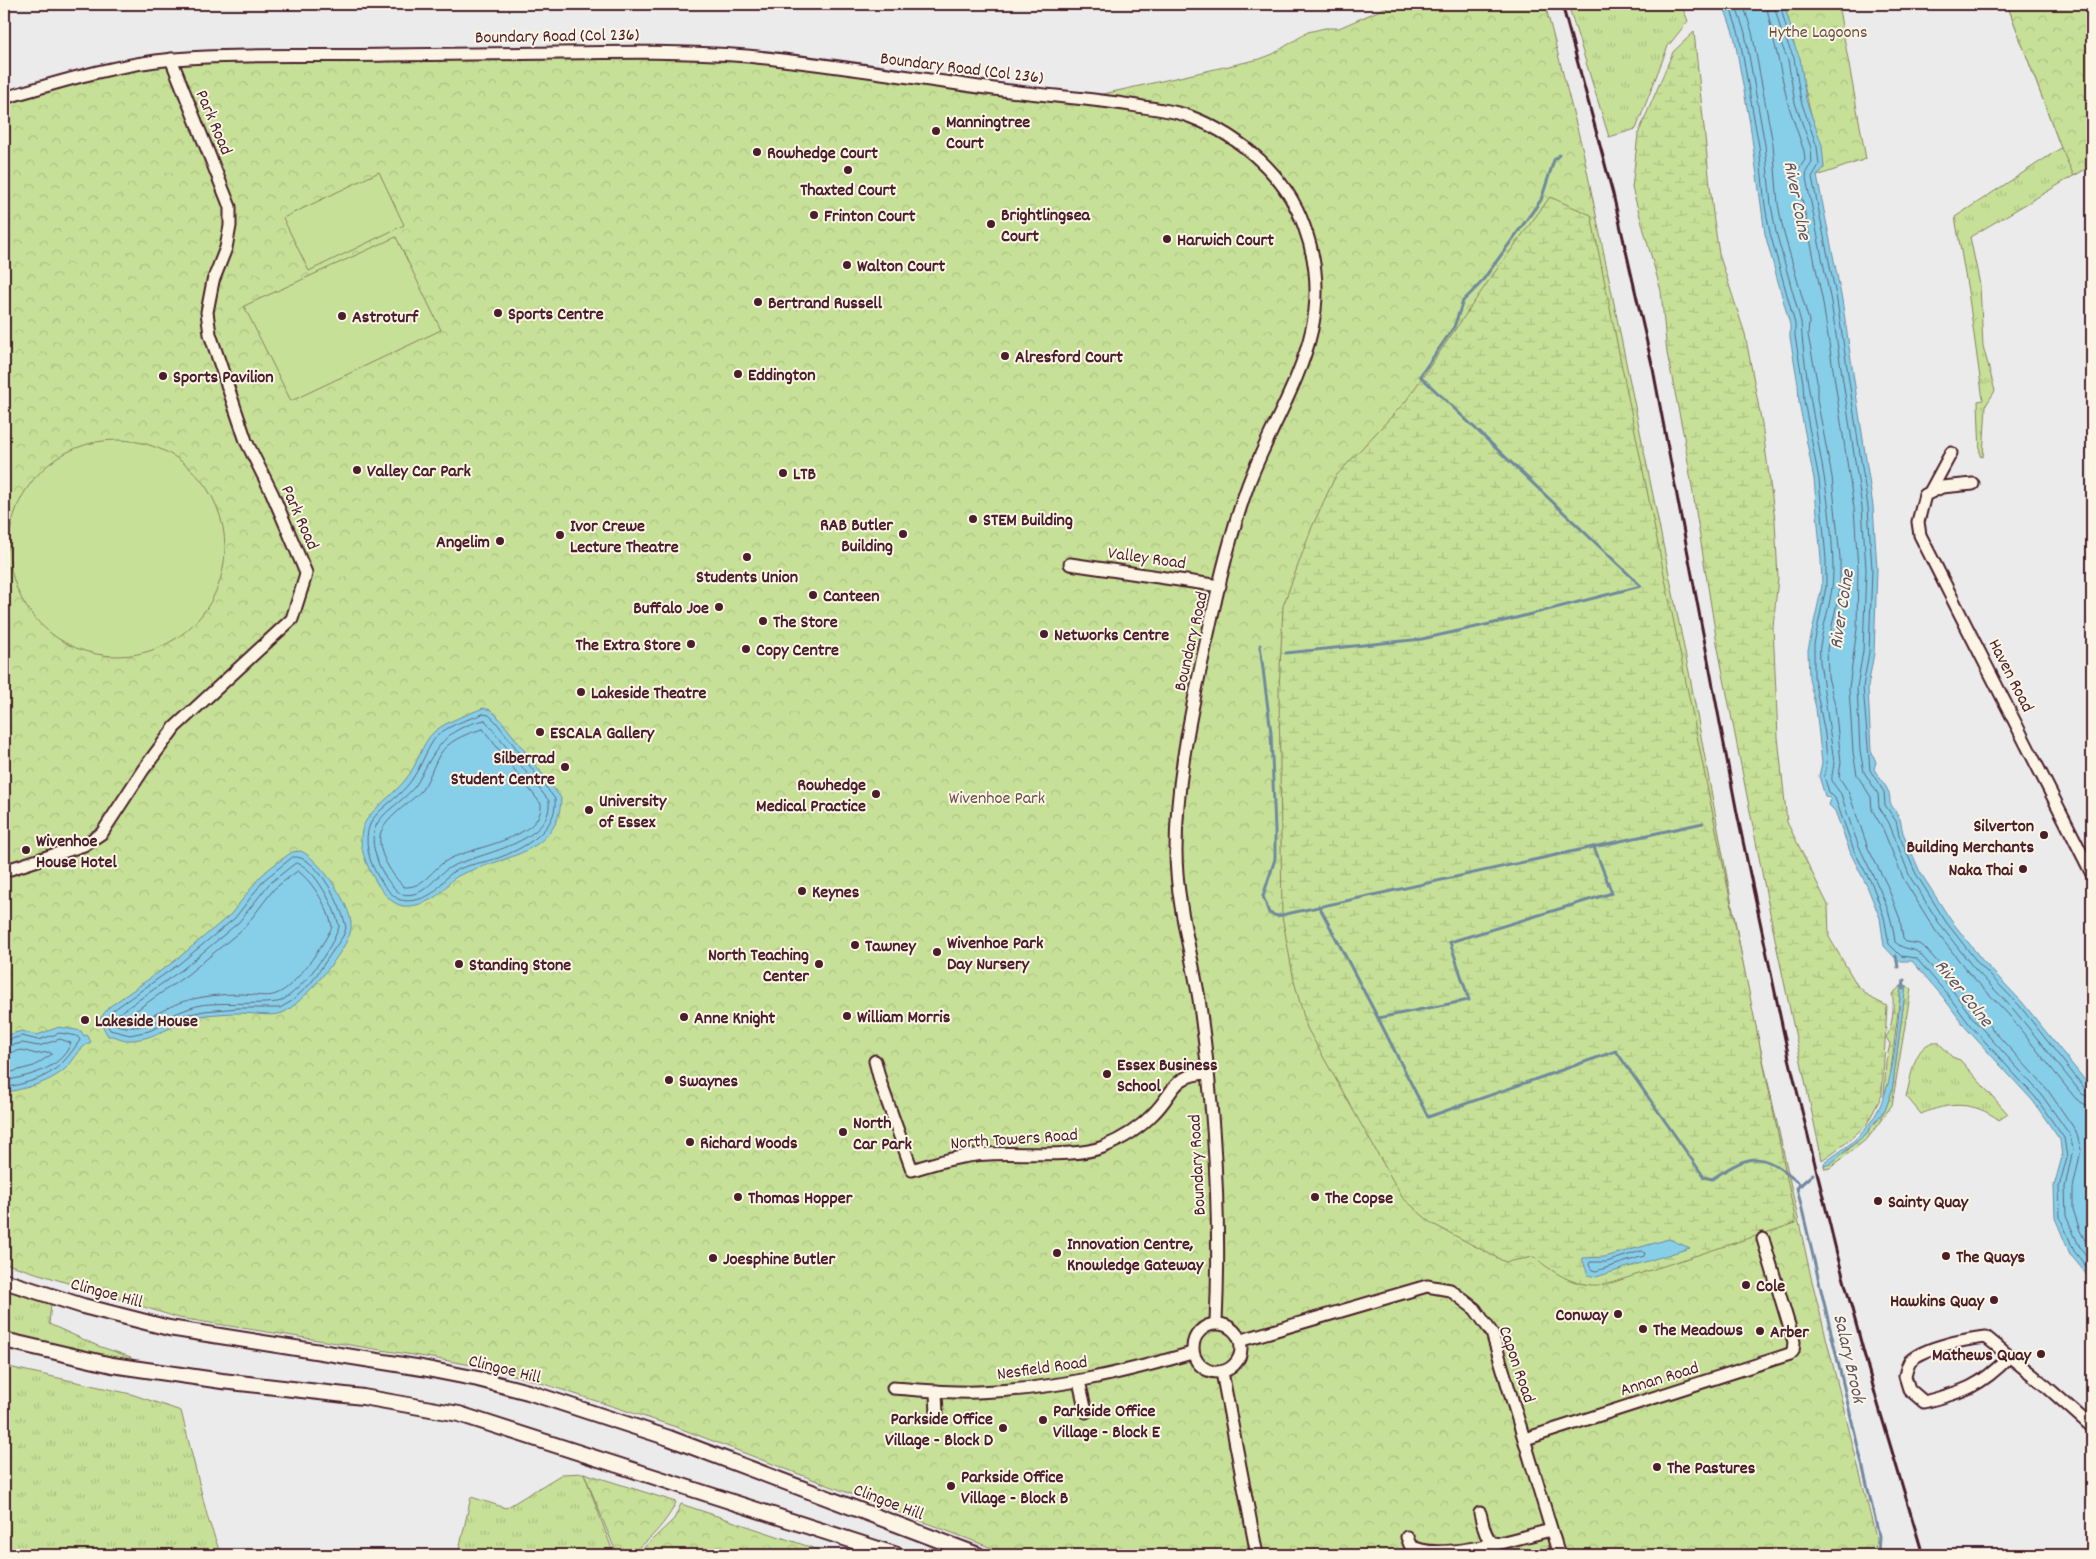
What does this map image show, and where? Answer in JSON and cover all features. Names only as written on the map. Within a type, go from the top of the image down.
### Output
[{"type":"main road","name":"Clingoe Hill","points":[[4,1281],[83,1306],[169,1328],[422,1368],[478,1379],[528,1392],[669,1438],[978,1555]]},
{"type":"main road","points":[[4,1340],[112,1366],[222,1382],[353,1395],[459,1414],[897,1555]]},
{"type":"street","name":"Boundary Road (Col 236)","points":[[4,98],[101,71],[171,59],[292,55],[603,52],[749,56],[1009,91],[1112,101]]},
{"type":"street","name":"Park Road","points":[[4,871],[78,848],[102,833],[143,770],[175,726],[292,619],[306,578],[306,573],[289,532],[246,441],[210,334],[207,312],[213,281],[226,248],[230,226],[230,207],[222,182],[171,59]]},
{"type":"street","name":"Boundary Road","points":[[1112,101],[1186,114],[1235,138],[1277,178],[1302,217],[1311,246],[1315,317],[1310,344],[1300,372],[1248,486],[1220,586],[1181,769],[1176,852],[1181,902],[1198,995],[1207,1073],[1216,1190],[1216,1322]]},
{"type":"street","name":"Haven Road","points":[[1951,453],[1930,492],[1925,495],[1921,505],[1918,522],[1920,535],[2092,874]]},
{"type":"street","points":[[1930,492],[1942,487],[1973,484]]},
{"type":"street","name":"Valley Road","points":[[1070,564],[1220,586]]},
{"type":"street","name":"North Towers Road","points":[[875,1061],[881,1084],[912,1170],[958,1156],[1058,1153],[1101,1148],[1128,1134],[1154,1114],[1178,1082],[1190,1074],[1207,1073]]},
{"type":"street","name":"Annan Road","points":[[1525,1439],[1786,1356],[1794,1351],[1794,1342],[1763,1239]]},
{"type":"street","name":"Capon Road","points":[[1242,1340],[1427,1286],[1450,1290],[1475,1308],[1492,1332],[1559,1555]]},
{"type":"street","points":[[1350,1294],[1354,1306]]},
{"type":"street","points":[[1216,1322],[1232,1328],[1242,1340],[1240,1357],[1233,1366],[1222,1372],[1211,1372],[1204,1368],[1192,1354],[1198,1334],[1216,1322]]},
{"type":"street","points":[[2009,1357],[1981,1383],[1962,1392],[1924,1402],[1909,1389],[1905,1376],[1910,1362],[1921,1353],[1973,1338],[1986,1337],[2047,1386],[2092,1428]]},
{"type":"street","name":"Nesfield Road","points":[[893,1388],[936,1391],[996,1391],[1079,1381],[1192,1354]]},
{"type":"street","points":[[1222,1372],[1251,1532],[1253,1554]]},
{"type":"street","points":[[1079,1381],[1086,1412]]},
{"type":"street","points":[[936,1391],[937,1415]]},
{"type":"street","points":[[1480,1513],[1488,1538],[1491,1543],[1496,1544]]},
{"type":"street","points":[[1407,1537],[1410,1545],[1419,1549],[1468,1553],[1551,1530]]},
{"type":"green space","name":"Wivenhoe Park","points":[[1394,4],[1545,4],[1583,151],[1690,677],[1749,996],[1811,1277],[1876,1538],[1875,1555],[1010,1555],[679,1428],[538,1382],[488,1368],[432,1358],[179,1318],[4,1263],[4,98],[171,59],[715,54],[1081,99],[1260,59],[1273,54],[1308,32],[1325,28],[1339,28]]},
{"type":"green space","points":[[1568,4],[1681,4],[1688,21],[1668,46],[1636,129],[1609,137]]},
{"type":"green space","name":"Hythe Lagoons","points":[[1784,4],[1838,4],[1866,159],[1817,176],[1824,167]]},
{"type":"green space","points":[[2007,4],[2092,4],[2092,165],[1970,237],[1980,285],[1983,346],[1995,391],[1986,405],[1983,457],[1980,456],[1978,401],[1983,400],[1968,291],[1955,217],[2061,148]]},
{"type":"green space","points":[[2007,4],[2092,4],[2092,165],[2074,176],[2061,148]]},
{"type":"green space","points":[[1694,32],[1719,254],[1745,334],[1762,424],[1775,520],[1778,578],[1773,627],[1778,737],[1787,822],[1828,905],[1829,937],[1857,985],[1871,998],[1887,1006],[1882,1095],[1867,1124],[1846,1143],[1822,1160],[1776,944],[1717,643],[1684,437],[1667,353],[1661,291],[1632,188],[1638,134],[1673,52]]},
{"type":"green space","points":[[379,172],[404,225],[309,271],[283,218]]},
{"type":"green space","points":[[1550,197],[1591,215],[1796,1223],[1608,1284],[1597,1285],[1587,1285],[1569,1280],[1551,1270],[1534,1257],[1505,1262],[1431,1223],[1402,1197],[1307,1028],[1294,981],[1282,916],[1279,691],[1283,606],[1312,527],[1335,477],[1406,401],[1492,276]]},
{"type":"green space","name":"Astroturf","points":[[396,237],[441,330],[291,401],[244,306]]},
{"type":"green space","points":[[117,440],[138,442],[168,453],[193,472],[212,497],[223,527],[225,548],[223,569],[212,599],[193,624],[168,643],[138,654],[117,656],[96,654],[66,643],[41,624],[22,599],[11,569],[9,548],[11,527],[22,497],[41,472],[66,453],[96,442]]},
{"type":"green space","points":[[1906,985],[1911,989],[1892,1105],[1868,1138],[1830,1168],[1825,1169],[1824,1166],[1848,1150],[1880,1118],[1886,1108],[1892,1091]]},
{"type":"green space","points":[[1901,986],[1889,1088],[1884,1097],[1886,1062],[1890,1044],[1886,1037],[1890,1029],[1892,1016],[1892,994]]},
{"type":"green space","points":[[1933,1042],[1938,1042],[1952,1057],[1960,1060],[2008,1114],[1999,1120],[1980,1109],[1961,1105],[1941,1107],[1921,1114],[1906,1096],[1917,1057],[1926,1046]]},
{"type":"green space","points":[[4,1289],[51,1304],[49,1324],[98,1346],[131,1357],[130,1362],[95,1356],[4,1332]]},
{"type":"green space","points":[[4,1366],[131,1394],[181,1411],[208,1519],[221,1555],[4,1555]]},
{"type":"green space","points":[[584,1473],[614,1555],[458,1555],[471,1497],[506,1508],[562,1474]]},
{"type":"green space","points":[[584,1473],[676,1502],[663,1524],[649,1539],[628,1555],[617,1555]]},
{"type":"green space","points":[[681,1504],[828,1553],[825,1555],[636,1555],[674,1519]]},
{"type":"water","name":"River Colne","points":[[1723,4],[1784,4],[1792,31],[1791,38],[1800,58],[1806,100],[1822,145],[1824,168],[1817,176],[1842,300],[1873,506],[1877,569],[1874,653],[1868,687],[1871,751],[1876,762],[1874,769],[1889,793],[1890,803],[1900,819],[1903,833],[1920,872],[1950,919],[1982,960],[2022,1002],[2092,1089],[2092,1281],[2070,1254],[2055,1218],[2054,1186],[2062,1157],[2060,1140],[2033,1101],[1966,1028],[1943,997],[1912,961],[1898,961],[1884,946],[1880,918],[1851,854],[1835,811],[1829,805],[1831,799],[1825,796],[1819,776],[1822,763],[1816,708],[1809,679],[1808,650],[1822,586],[1814,479],[1799,402],[1790,325],[1765,234],[1750,124],[1734,35]]},
{"type":"water","points":[[483,708],[491,710],[500,719],[561,798],[558,817],[550,832],[524,852],[458,876],[430,900],[413,906],[397,904],[386,895],[371,873],[361,840],[363,828],[375,810],[406,779],[426,742],[435,731],[452,721]]},
{"type":"water","points":[[301,851],[309,856],[326,874],[342,897],[347,909],[351,929],[342,949],[333,962],[301,1000],[278,1014],[236,1013],[206,1015],[196,1017],[140,1039],[127,1040],[108,1036],[99,1020],[109,1007],[176,960],[231,914],[260,877],[270,868],[292,852]]},
{"type":"water","points":[[1906,985],[1892,1091],[1886,1108],[1865,1135],[1830,1164],[1824,1166],[1824,1163],[1860,1135],[1879,1109],[1894,1057],[1901,986]]},
{"type":"water","points":[[59,1027],[81,1031],[84,1036],[87,1035],[91,1042],[83,1047],[65,1069],[58,1074],[36,1085],[4,1093],[4,1036],[22,1031],[37,1035]]},
{"type":"water","points":[[1669,1239],[1690,1248],[1596,1277],[1588,1275],[1582,1258],[1605,1257]]},
{"type":"waterway","points":[[1286,653],[1422,639],[1508,620],[1641,586],[1420,376],[1454,327],[1463,301],[1480,284],[1541,200],[1554,160],[1559,155]]},
{"type":"waterway","points":[[1260,645],[1271,733],[1275,829],[1275,859],[1263,896],[1269,913],[1277,916],[1703,823]]},
{"type":"waterway","points":[[1594,847],[1612,893],[1450,942],[1469,1000],[1378,1018],[1428,1117],[1616,1051],[1704,1177],[1712,1179],[1739,1163],[1758,1159],[1777,1166],[1801,1185]]},
{"type":"waterway","points":[[1319,906],[1378,1018]]},
{"type":"waterway","name":"Salary Brook","points":[[1896,956],[1898,967]]},
{"type":"waterway","name":"Salary Brook","points":[[1903,989],[1904,980]]},
{"type":"waterway","name":"Salary Brook","points":[[1813,1174],[1797,1188],[1879,1536],[1878,1555]]},
{"type":"railway","points":[[1562,4],[1613,194],[1653,369],[1737,813],[1789,1058],[1837,1254],[1877,1401],[1923,1555]]},
{"type":"place","name":"Manningtree Court","points":[[936,131]]},
{"type":"place","name":"Rowhedge Court","points":[[757,152]]},
{"type":"place","name":"Thaxted Court","points":[[848,170]]},
{"type":"place","name":"Frinton Court","points":[[814,215]]},
{"type":"place","name":"Brightlingsea Court","points":[[991,224]]},
{"type":"place","name":"Harwich Court","points":[[1167,239]]},
{"type":"place","name":"Walton Court","points":[[847,265]]},
{"type":"place","name":"Bertrand Russell","points":[[758,302]]},
{"type":"place","name":"Sports Centre","points":[[498,313]]},
{"type":"place","name":"Astroturf","points":[[342,316]]},
{"type":"place","name":"Alresford Court","points":[[1005,356]]},
{"type":"place","name":"Eddington","points":[[738,374]]},
{"type":"place","name":"Sports Pavilion","points":[[163,376]]},
{"type":"place","name":"Valley Car Park","points":[[357,470]]},
{"type":"place","name":"LTB","points":[[783,473]]},
{"type":"place","name":"STEM Building","points":[[973,519]]},
{"type":"place","name":"RAB Butler Building","points":[[903,534]]},
{"type":"place","name":"Ivor Crewe Lecture Theatre","points":[[560,535]]},
{"type":"place","name":"Angelim","points":[[500,541]]},
{"type":"place","name":"Students Union","points":[[747,557]]},
{"type":"place","name":"Canteen","points":[[813,595]]},
{"type":"place","name":"Buffalo Joe","points":[[719,607]]},
{"type":"place","name":"The Store","points":[[763,621]]},
{"type":"place","name":"Networks Centre","points":[[1044,634]]},
{"type":"place","name":"The Extra Store","points":[[691,644]]},
{"type":"place","name":"Copy Centre","points":[[746,649]]},
{"type":"place","name":"Lakeside Theatre","points":[[581,692]]},
{"type":"place","name":"ESCALA Gallery","points":[[540,732]]},
{"type":"place","name":"Silberrad Student Centre","points":[[565,767]]},
{"type":"place","name":"Rowhedge Medical Practice","points":[[876,794]]},
{"type":"place","name":"University of Essex","points":[[589,810]]},
{"type":"place","name":"Silverton Building Merchants","points":[[2044,835]]},
{"type":"place","name":"Wivenhoe House Hotel","points":[[26,850]]},
{"type":"place","name":"Naka Thai","points":[[2023,869]]},
{"type":"place","name":"Keynes","points":[[802,891]]},
{"type":"place","name":"Tawney","points":[[855,945]]},
{"type":"place","name":"Wivenhoe Park Day Nursery","points":[[937,952]]},
{"type":"place","name":"Standing Stone","points":[[459,964]]},
{"type":"place","name":"North Teaching Center","points":[[819,964]]},
{"type":"place","name":"William Morris","points":[[847,1016]]},
{"type":"place","name":"Anne Knight","points":[[684,1017]]},
{"type":"place","name":"Lakeside House","points":[[85,1020]]},
{"type":"place","name":"Essex Business School","points":[[1107,1074]]},
{"type":"place","name":"Swaynes","points":[[669,1080]]},
{"type":"place","name":"North Car Park","points":[[843,1132]]},
{"type":"place","name":"Richard Woods","points":[[690,1142]]},
{"type":"place","name":"Thomas Hopper","points":[[738,1197]]},
{"type":"place","name":"The Copse","points":[[1315,1197]]},
{"type":"place","name":"Sainty Quay","points":[[1878,1201]]},
{"type":"place","name":"Innovation Centre, Knowledge Gateway","points":[[1057,1253]]},
{"type":"place","name":"The Quays","points":[[1946,1256]]},
{"type":"place","name":"Joesphine Butler","points":[[713,1258]]},
{"type":"place","name":"Cole","points":[[1746,1285]]},
{"type":"place","name":"Hawkins Quay","points":[[1994,1300]]},
{"type":"place","name":"Conway","points":[[1618,1314]]},
{"type":"place","name":"The Meadows","points":[[1643,1329]]},
{"type":"place","name":"Arber","points":[[1760,1331]]},
{"type":"place","name":"Mathews Quay","points":[[2041,1354]]},
{"type":"place","name":"Parkside Office Village - Block E","points":[[1043,1420]]},
{"type":"place","name":"Parkside Office Village - Block D","points":[[1003,1428]]},
{"type":"place","name":"The Pastures","points":[[1657,1467]]},
{"type":"place","name":"Parkside Office Village - Block B","points":[[951,1486]]}]
